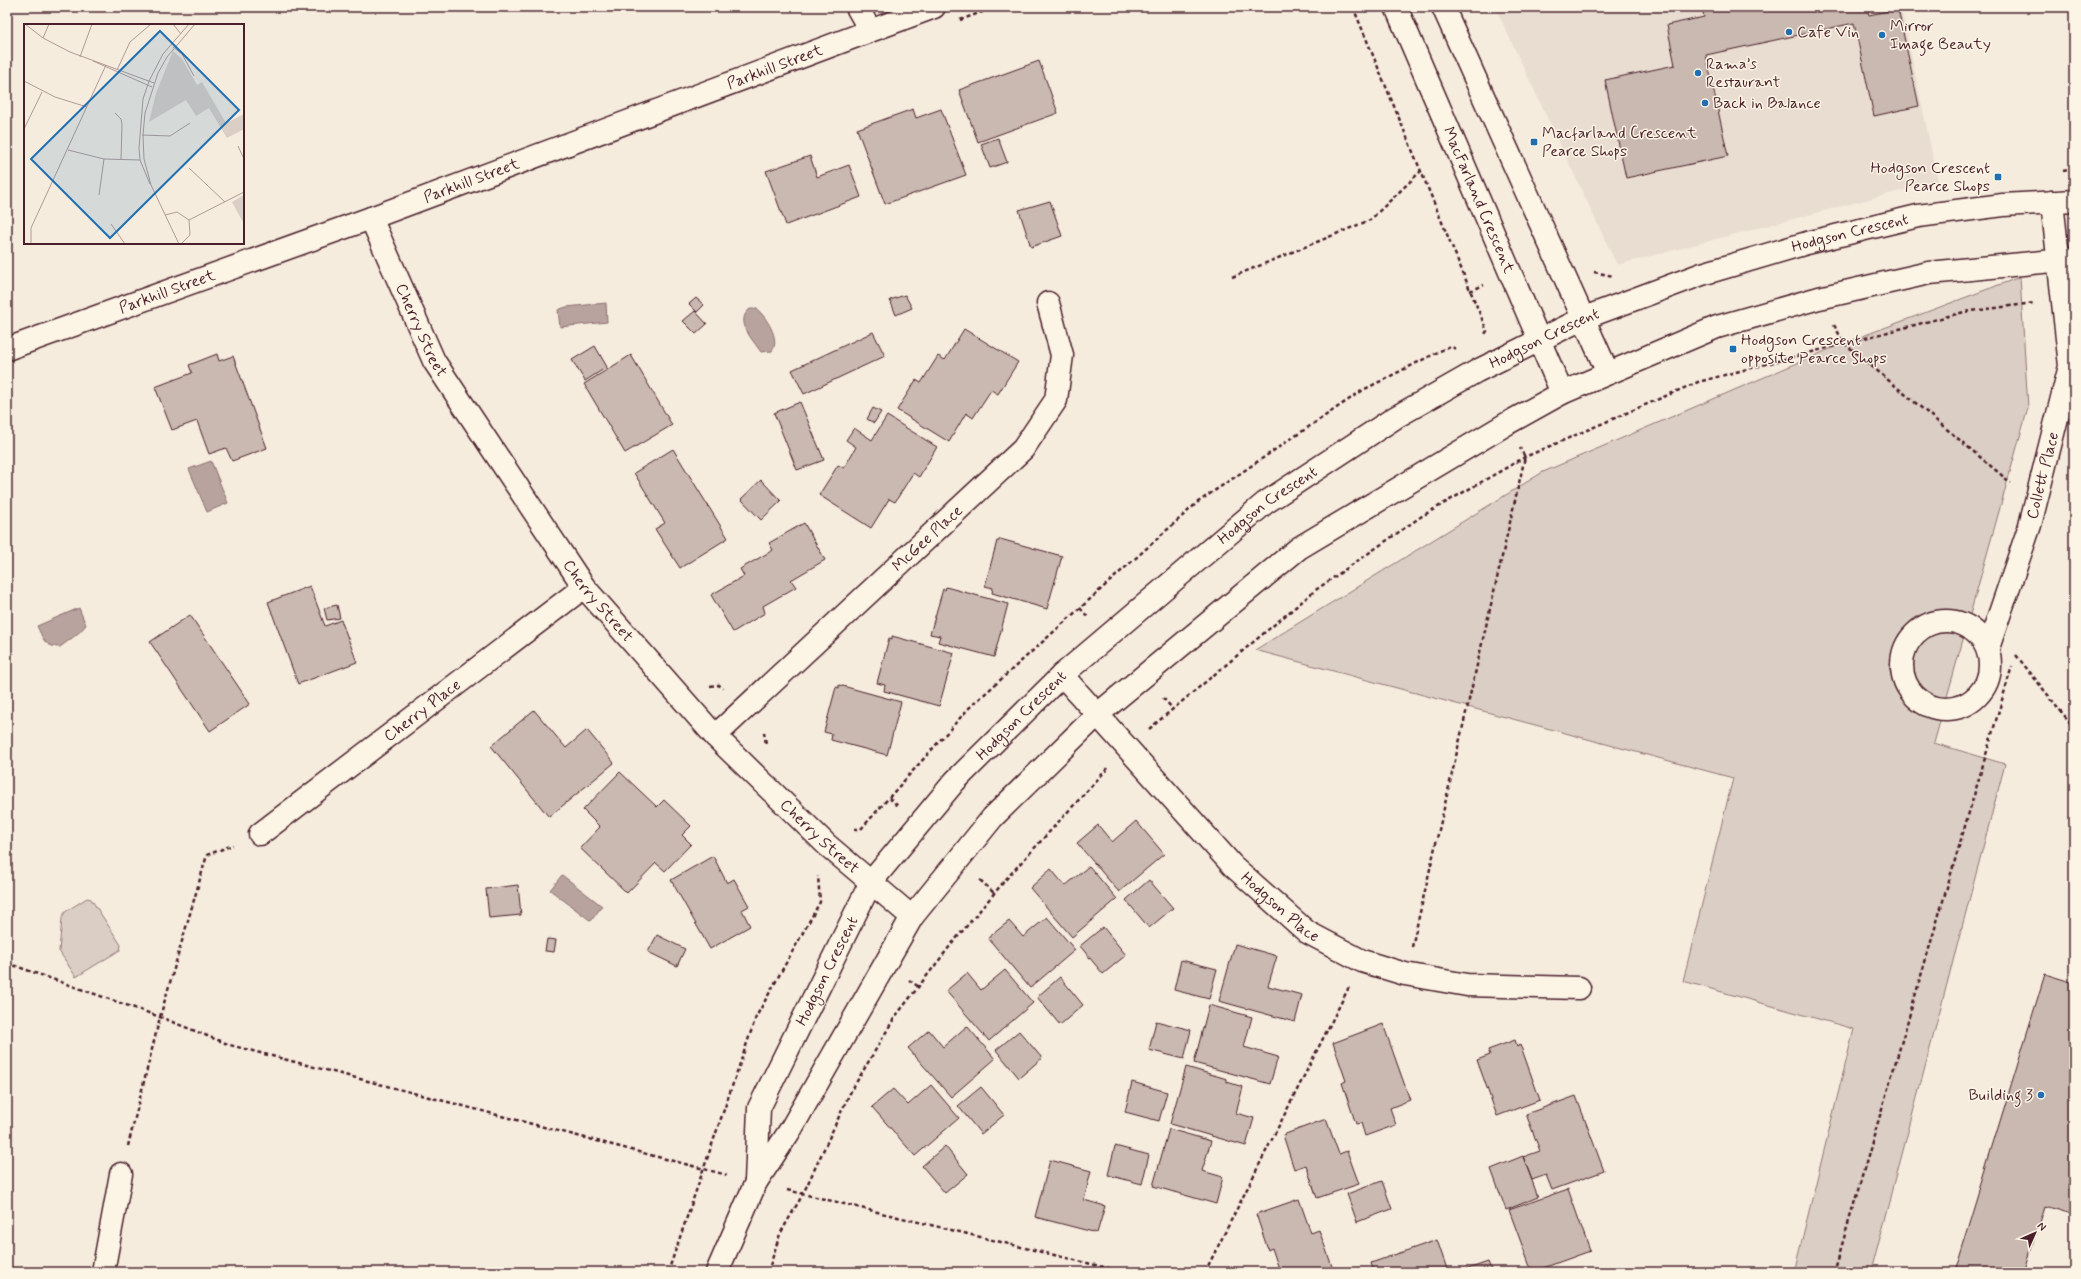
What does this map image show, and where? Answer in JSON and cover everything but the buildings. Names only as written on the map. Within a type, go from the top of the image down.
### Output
[{"type":"street","points":[[857,7],[870,30]]},
{"type":"street","name":"Parkhill Street","points":[[7,349],[371,218],[934,7]]},
{"type":"street","name":"MacFarland Crescent","points":[[1396,7],[1562,393]]},
{"type":"street","points":[[1443,7],[1608,373]]},
{"type":"street","name":"Hodgson Crescent","points":[[756,1182],[759,1108],[871,882],[955,782],[1062,675],[1265,503],[1396,417],[1477,370],[1538,339],[1584,318],[1702,274],[1808,243],[1918,216],[2003,205],[2074,201]]},
{"type":"street","name":"Collett Place","points":[[1988,648],[1980,635],[1968,626],[1954,621],[1938,621],[1924,626],[1913,635],[1905,648],[1901,663],[1903,678],[1910,691],[1921,702],[1934,708],[1949,710],[1964,706],[1976,698],[1986,686],[1990,672],[1991,660],[1988,648],[2030,525],[2070,366],[2063,299],[2066,260],[2052,202]]},
{"type":"street","name":"Cherry Street","points":[[371,218],[434,361],[584,587],[715,736],[827,845],[912,917]]},
{"type":"street","name":"Hodgson Crescent","points":[[717,1272],[756,1182],[791,1129],[912,917],[993,817],[1098,714],[1299,548],[1508,423],[1562,393],[1717,327],[1819,298],[1929,273],[2066,260]]},
{"type":"street","name":"McGee Place","points":[[715,736],[1023,449],[1056,400],[1062,355],[1048,302]]},
{"type":"street","name":"Cherry Place","points":[[260,834],[584,587]]},
{"type":"street","name":"Hodgson Place","points":[[1062,675],[1128,746],[1233,866],[1307,932],[1362,961],[1405,974],[1466,985],[1579,988]]},
{"type":"street","points":[[103,1272],[121,1174]]},
{"type":"path","points":[[1353,7],[1487,331],[1483,337]]},
{"type":"path","points":[[2059,171],[2074,169]]},
{"type":"path","points":[[1232,277],[1370,220],[1421,171]]},
{"type":"path","points":[[1589,266],[1593,272],[1614,276]]},
{"type":"path","points":[[1819,298],[1844,343],[2036,504]]},
{"type":"path","points":[[768,1272],[780,1234],[804,1194],[850,1093],[895,1017],[950,946],[1007,878],[1128,746],[1317,589],[1422,516],[1525,457],[1698,382],[1964,312],[2063,299]]},
{"type":"path","points":[[1405,974],[1525,457]]},
{"type":"path","points":[[1834,1272],[2015,654],[2072,725],[2074,723]]},
{"type":"path","points":[[707,686],[719,685],[763,731],[766,745]]},
{"type":"path","points":[[121,1174],[160,1017],[207,855],[260,834]]},
{"type":"path","points":[[1204,1272],[1362,961]]},
{"type":"path","points":[[7,963],[160,1017],[230,1045],[756,1182],[1124,1272]]},
{"type":"shaded area","points":[[1495,7],[1901,7],[1938,181],[1617,265]]},
{"type":"shaded area","points":[[2020,277],[2028,408],[1934,743],[2005,764],[1871,1272],[1794,1272],[1854,1029],[1683,981],[1733,778],[1255,650],[1543,472],[1844,343]]},
{"type":"shaded area","points":[[606,303],[607,322],[560,327],[558,310],[566,307]]},
{"type":"shaded area","points":[[750,309],[757,309],[771,328],[775,340],[772,351],[761,352],[746,330],[744,319]]},
{"type":"shaded area","points":[[211,461],[228,503],[207,512],[189,469]]},
{"type":"shaded area","points":[[79,608],[86,625],[74,637],[60,647],[47,644],[37,626]]},
{"type":"shaded area","points":[[562,875],[602,906],[591,921],[550,890]]},
{"type":"shaded area","points":[[87,898],[91,899],[121,945],[120,950],[76,977],[59,951],[62,918],[65,912]]},
{"type":"place","name":"Cafe Vin","points":[[1789,32]]},
{"type":"place","name":"Mirror Image Beauty","points":[[1882,35]]},
{"type":"place","name":"Rama’s Restaurant","points":[[1698,73]]},
{"type":"place","name":"Back in Balance","points":[[1705,103]]},
{"type":"place","name":"Macfarland Crescent Pearce Shops","points":[[1534,142]]},
{"type":"place","name":"Hodgson Crescent Pearce Shops","points":[[1998,177]]},
{"type":"place","name":"Hodgson Crescent opposite Pearce Shops","points":[[1733,349]]},
{"type":"place","name":"Building 3","points":[[2041,1095]]}]
